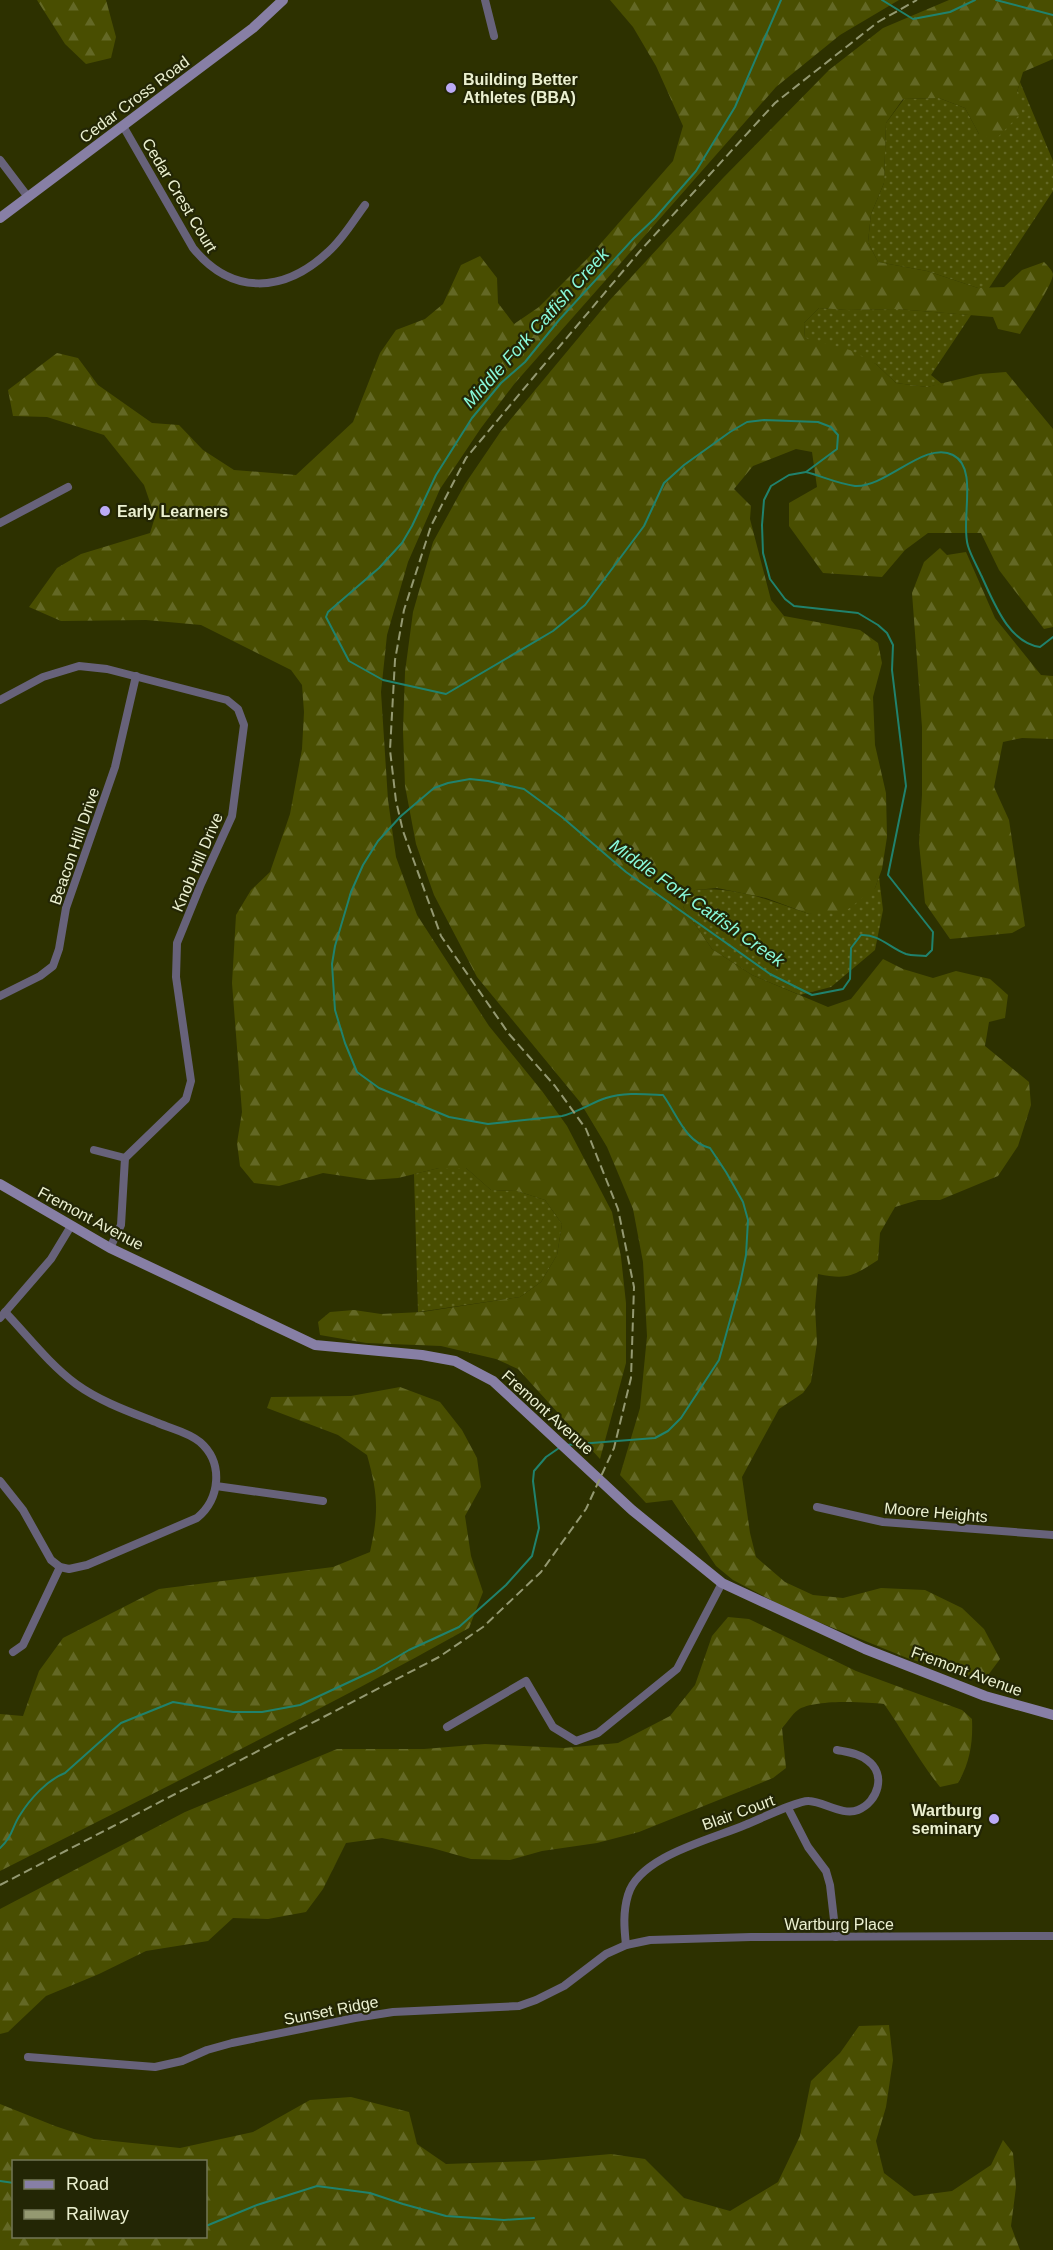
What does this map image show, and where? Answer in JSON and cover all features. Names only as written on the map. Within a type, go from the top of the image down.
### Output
[{"type":"main road","name":"Cedar Cross Road","points":[[0,218],[253,28],[283,0]]},
{"type":"main road","name":"Fremont Avenue","points":[[0,1184],[110,1248],[315,1345],[422,1355],[455,1361],[493,1381],[632,1510],[722,1583],[865,1649],[985,1696],[1053,1715]]},
{"type":"street","points":[[485,0],[494,36]]},
{"type":"street","name":"Cedar Crest Court","points":[[123,126],[193,248],[206,264],[227,277],[248,284],[271,283],[293,276],[327,253],[342,237],[365,205]]},
{"type":"street","points":[[0,160],[28,197]]},
{"type":"street","points":[[0,523],[68,488]]},
{"type":"street","name":"Knob Hill Drive","points":[[0,700],[43,677],[79,666],[107,669],[227,700],[238,709],[244,725],[232,816],[177,943],[176,977],[191,1081],[186,1099],[125,1158]]},
{"type":"street","name":"Beacon Hill Drive","points":[[0,996],[40,976],[53,966],[59,950],[66,908],[116,767],[136,676]]},
{"type":"street","points":[[94,1150],[125,1158],[121,1225],[110,1248]]},
{"type":"street","points":[[0,1480],[23,1510],[44,1550],[60,1567],[69,1569],[87,1565],[189,1522],[204,1512],[216,1486],[214,1465],[201,1443],[184,1433],[106,1402],[76,1384],[3,1315],[51,1259],[71,1226]]},
{"type":"street","points":[[216,1486],[323,1501]]},
{"type":"street","name":"Moore Heights","points":[[817,1507],[883,1522],[1053,1535]]},
{"type":"street","points":[[13,1652],[23,1645],[60,1567]]},
{"type":"street","points":[[447,1727],[526,1681],[553,1727],[576,1741],[598,1733],[677,1669],[722,1583]]},
{"type":"street","points":[[788,1808],[808,1800],[846,1811],[856,1811],[871,1802],[876,1796],[879,1782],[870,1761],[860,1755],[837,1750]]},
{"type":"street","name":"Blair Court","points":[[626,1945],[623,1917],[628,1892],[647,1867],[701,1840],[739,1828],[788,1808],[808,1847],[826,1871],[830,1885],[836,1937]]},
{"type":"street","name":"Wartburg Place","points":[[626,1945],[674,1938],[1053,1936]]},
{"type":"street","name":"Sunset Ridge","points":[[28,2057],[155,2067],[182,2061],[207,2050],[232,2043],[355,2018],[393,2012],[519,2006],[537,2000],[564,1986],[606,1954],[626,1945]]},
{"type":"green space","points":[[37,0],[106,0],[116,37],[111,58],[86,64],[65,44]]},
{"type":"green space","points":[[610,0],[899,0],[840,35],[776,87],[515,383],[440,489],[408,562],[387,635],[381,692],[388,800],[396,857],[417,915],[489,1026],[542,1091],[567,1126],[612,1212],[621,1257],[626,1303],[626,1363],[600,1459],[518,1369],[496,1359],[441,1346],[366,1343],[320,1335],[318,1322],[330,1312],[354,1310],[381,1314],[422,1312],[520,1297],[541,1282],[557,1255],[562,1224],[545,1200],[517,1191],[491,1190],[466,1168],[439,1168],[398,1178],[370,1180],[323,1173],[279,1186],[254,1183],[240,1166],[237,1143],[242,1112],[232,983],[236,915],[251,890],[270,872],[290,814],[302,749],[304,712],[302,685],[291,670],[201,625],[146,620],[61,621],[29,607],[57,568],[81,554],[150,533],[155,517],[144,485],[104,435],[47,417],[13,416],[8,390],[57,353],[78,358],[98,385],[152,423],[179,425],[203,450],[234,470],[296,475],[353,422],[380,353],[396,330],[425,319],[443,304],[461,265],[480,256],[497,278],[498,303],[514,324],[539,307],[588,258],[673,161],[683,126],[656,66],[633,27]]},
{"type":"green space","points":[[949,0],[1053,0],[1053,59],[1023,72],[1017,92],[1022,112],[995,140],[979,134],[965,108],[939,98],[903,99],[886,123],[884,183],[871,214],[868,242],[878,262],[927,271],[978,288],[1004,287],[1022,270],[1044,262],[1053,274],[1052,279],[1020,334],[998,329],[993,317],[897,309],[819,308],[804,323],[805,338],[850,350],[876,364],[896,383],[927,387],[980,374],[1006,372],[1053,429],[1053,627],[1044,629],[999,570],[981,533],[928,533],[905,550],[882,577],[823,573],[789,526],[789,503],[817,487],[812,452],[796,449],[753,466],[734,489],[751,506],[750,519],[771,600],[784,616],[860,630],[878,643],[882,663],[873,697],[875,745],[886,793],[887,837],[882,869],[875,888],[847,910],[809,914],[766,898],[717,888],[695,890],[683,907],[712,949],[752,975],[828,1007],[851,999],[883,959],[903,969],[933,978],[956,971],[990,979],[1008,995],[1005,1018],[989,1022],[985,1046],[1029,1082],[1031,1105],[1018,1146],[998,1176],[940,1200],[918,1200],[895,1207],[880,1233],[878,1260],[850,1275],[837,1277],[818,1274],[815,1307],[817,1343],[811,1382],[803,1393],[779,1409],[742,1477],[756,1557],[785,1582],[813,1595],[843,1598],[881,1588],[925,1590],[962,1608],[984,1629],[1000,1659],[983,1682],[907,1658],[794,1612],[733,1580],[716,1566],[672,1500],[646,1503],[620,1475],[640,1408],[647,1336],[643,1262],[633,1209],[607,1147],[580,1102],[477,977],[434,895],[416,844],[405,786],[403,731],[405,672],[413,612],[433,542],[465,484],[501,431],[609,301],[723,178],[829,70],[883,28]]},
{"type":"green space","points":[[1020,82],[1053,161],[1053,191],[989,288],[978,288],[927,271],[878,262],[868,242],[871,214],[884,183],[886,123],[904,99],[939,98],[965,108],[979,134],[1017,92]]},
{"type":"green space","points":[[819,308],[897,309],[971,315],[931,375],[942,384],[927,387],[896,383],[876,364],[805,338],[804,323]]},
{"type":"green space","points":[[940,548],[947,555],[966,552],[995,618],[1041,675],[1053,676],[1053,739],[1022,738],[1003,742],[994,787],[1009,820],[1025,926],[1012,933],[950,939],[925,903],[919,843],[922,727],[912,593],[924,562]]},
{"type":"green space","points":[[879,877],[883,910],[875,950],[831,987],[800,995],[752,975],[712,949],[683,907],[695,890],[710,889],[739,892],[809,914],[875,888]]},
{"type":"green space","points":[[439,1168],[466,1168],[491,1190],[517,1191],[545,1200],[562,1224],[557,1255],[541,1282],[520,1297],[418,1312],[414,1174]]},
{"type":"green space","points":[[400,1387],[440,1402],[462,1430],[477,1458],[481,1487],[465,1516],[471,1556],[483,1592],[469,1628],[294,1722],[0,1871],[0,1714],[23,1716],[39,1671],[63,1638],[159,1589],[333,1567],[370,1552],[376,1503],[367,1455],[338,1435],[267,1408],[271,1397],[351,1396]]},
{"type":"green space","points":[[728,1617],[749,1619],[856,1671],[962,1710],[972,1719],[972,1736],[968,1760],[958,1783],[940,1787],[884,1704],[840,1702],[816,1704],[798,1710],[782,1728],[786,1768],[773,1778],[639,1832],[597,1843],[542,1851],[510,1860],[471,1859],[382,1838],[346,1843],[323,1889],[306,1912],[268,1919],[233,1918],[208,1941],[146,1951],[46,1996],[8,2032],[0,2034],[0,1909],[185,1812],[337,1749],[424,1749],[485,1744],[564,1748],[618,1743],[670,1716],[695,1685],[712,1636]]},
{"type":"green space","points":[[889,2025],[893,2060],[886,2107],[876,2141],[884,2173],[914,2196],[952,2191],[991,2165],[1003,2140],[1013,2153],[1016,2187],[1011,2226],[1020,2250],[0,2250],[0,2104],[94,2139],[180,2148],[253,2132],[310,2100],[351,2097],[409,2112],[417,2144],[446,2164],[532,2161],[611,2154],[645,2159],[684,2198],[730,2211],[778,2182],[800,2136],[811,2081],[840,2053],[859,2026]]},
{"type":"waterway","name":"Middle Fork Catfish Creek","points":[[566,1445],[655,1438],[668,1431],[681,1418],[719,1360],[746,1255],[748,1220],[743,1202],[710,1148],[701,1145],[688,1134],[663,1095],[620,1095],[606,1098],[562,1116],[488,1124],[449,1117],[379,1088],[357,1072],[345,1043],[335,1010],[332,964],[335,946],[351,892],[363,865],[378,841],[401,816],[434,788],[470,779],[524,789],[562,817],[626,872],[770,974],[812,995],[843,989],[850,979],[851,948],[861,935],[879,939],[908,955],[926,956],[932,950],[933,932],[888,875],[906,786],[892,670],[893,645],[887,633],[858,613],[794,606],[785,599],[770,579],[763,553],[764,500],[771,486],[789,475],[806,472],[837,449],[838,435],[831,427],[818,422],[764,420],[747,422],[730,432],[684,465],[664,483],[644,526],[585,605],[553,631],[446,694],[383,680],[349,661],[326,617],[328,612],[379,568],[402,543],[436,475],[472,418],[501,383],[525,362],[559,320],[696,171],[735,107],[781,0]]},
{"type":"waterway","name":"Middle Fork Catfish Creek","points":[[882,0],[913,19],[950,12],[975,0]]},
{"type":"waterway","name":"Middle Fork Catfish Creek","points":[[996,0],[1053,15]]},
{"type":"waterway","points":[[806,472],[849,485],[867,485],[930,454],[942,452],[953,455],[961,462],[967,483],[966,535],[968,546],[1003,619],[1019,638],[1029,644],[1040,647],[1053,637]]},
{"type":"waterway","name":"Middle Fork Catfish Creek","points":[[0,1848],[17,1819],[34,1797],[52,1780],[65,1773],[121,1723],[173,1702],[233,1712],[262,1712],[300,1705],[459,1627],[506,1585],[532,1556],[539,1528],[533,1481],[534,1471],[546,1457],[559,1448]]},
{"type":"waterway","points":[[0,2181],[12,2183]]},
{"type":"waterway","points":[[207,2226],[257,2205],[317,2186],[370,2193],[446,2216],[504,2220],[534,2218]]},
{"type":"railway","points":[[0,1885],[439,1657],[483,1627],[541,1572],[586,1509],[614,1448],[631,1378],[634,1287],[618,1209],[586,1129],[555,1086],[509,1034],[441,936],[403,831],[396,801],[390,750],[395,660],[404,610],[431,526],[466,458],[532,379],[640,251],[775,103],[878,22],[917,0]]},
{"type":"place","name":"Building Better Athletes (BBA)","points":[[451,88]]},
{"type":"place","name":"Early Learners","points":[[105,511]]},
{"type":"place","name":"Wartburg seminary","points":[[994,1819]]}]
